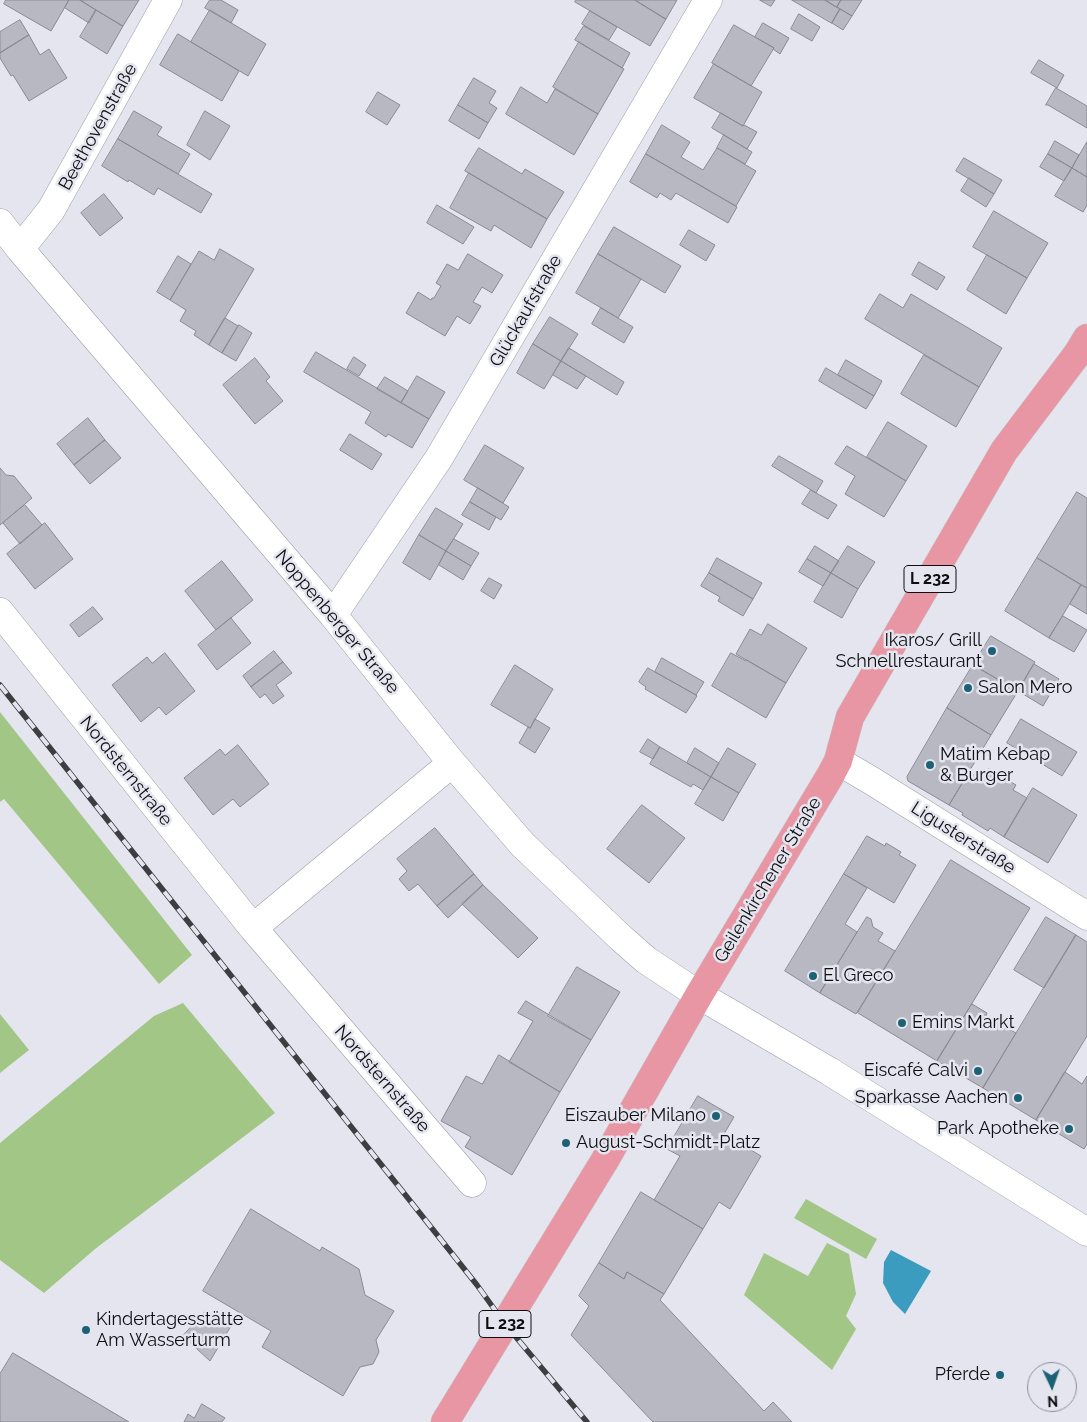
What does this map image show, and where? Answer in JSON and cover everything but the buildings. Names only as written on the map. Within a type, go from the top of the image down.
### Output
[{"type":"main road","name":"Geilenkirchener Straße","points":[[445,1422],[605,1160],[699,995],[838,761],[850,718],[1004,451],[1078,353],[1087,338]]},
{"type":"street","name":"Beethovenstraße","points":[[20,249],[52,210],[168,0]]},
{"type":"street","name":"Glückaufstraße","points":[[333,615],[440,458],[708,0]]},
{"type":"street","name":"Noppenberger Straße","points":[[0,223],[20,249],[333,615],[452,763],[523,845],[620,938],[646,960],[699,995]]},
{"type":"street","name":"Nordsternstraße","points":[[0,612],[253,928],[472,1183]]},
{"type":"street","name":"Ligusterstraße","points":[[838,761],[1087,916]]},
{"type":"street","points":[[253,928],[452,763]]},
{"type":"street","points":[[699,995],[821,1066],[1087,1232]]},
{"type":"green space","points":[[0,712],[192,955],[159,984],[4,799],[0,802]]},
{"type":"green space","points":[[183,1003],[275,1113],[95,1249],[44,1293],[0,1260],[0,1143],[154,1016]]},
{"type":"green space","points":[[0,1014],[29,1050],[0,1073]]},
{"type":"green space","points":[[806,1199],[877,1239],[866,1259],[794,1218]]},
{"type":"green space","points":[[827,1243],[849,1254],[856,1294],[846,1316],[856,1329],[832,1370],[744,1295],[764,1253],[808,1276]]},
{"type":"water","points":[[891,1250],[931,1271],[905,1314],[893,1302],[883,1283],[884,1262]]},
{"type":"railway","points":[[0,685],[477,1285],[505,1324],[587,1422]]},
{"type":"place","name":"Ikaros/ Grill Schnellrestaurant","points":[[992,651]]},
{"type":"place","name":"Salon Mero","points":[[968,688]]},
{"type":"place","name":"Matim Kebap & Burger","points":[[930,765]]},
{"type":"place","name":"El Greco","points":[[813,976]]},
{"type":"place","name":"Emins Markt","points":[[902,1023]]},
{"type":"place","name":"Eiscafé Calvi","points":[[978,1071]]},
{"type":"place","name":"Sparkasse Aachen","points":[[1018,1098]]},
{"type":"place","name":"Eiszauber Milano","points":[[716,1116]]},
{"type":"place","name":"Park Apotheke","points":[[1069,1129]]},
{"type":"place","name":"August-Schmidt-Platz","points":[[566,1143]]},
{"type":"place","name":"Kindertagesstätte Am Wasserturm","points":[[86,1330]]},
{"type":"place","name":"Pferde","points":[[1000,1375]]}]
